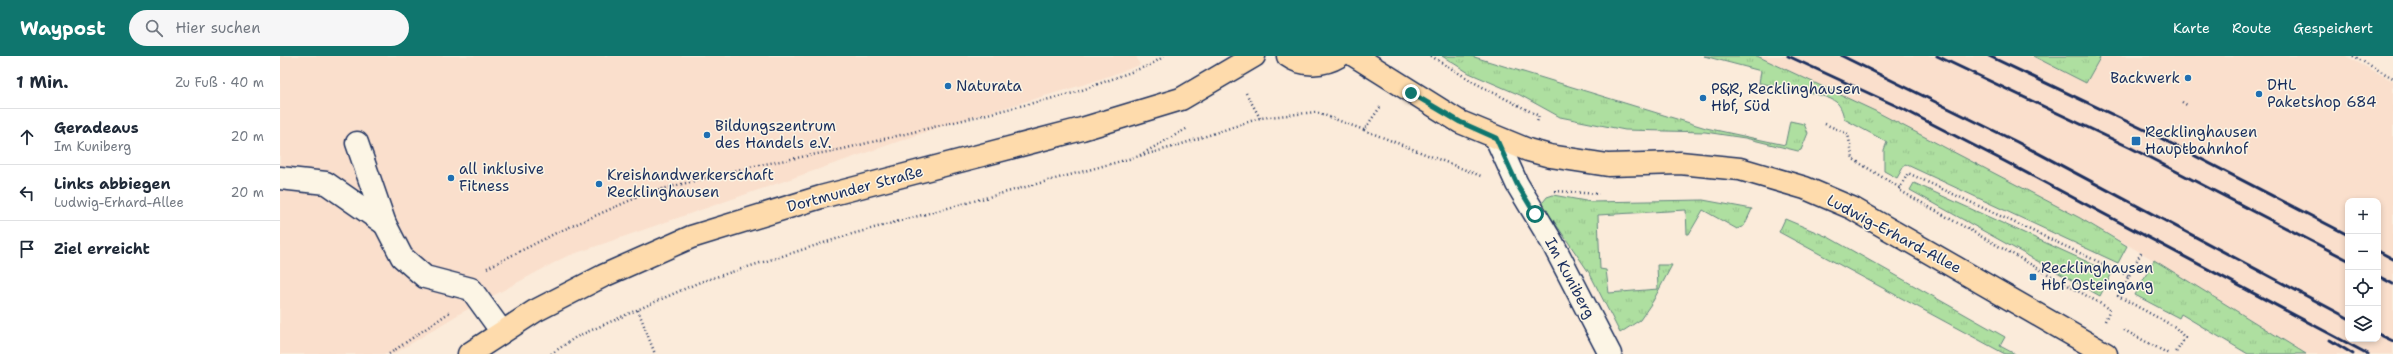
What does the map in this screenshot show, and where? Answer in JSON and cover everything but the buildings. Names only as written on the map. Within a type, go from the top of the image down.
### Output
[{"type":"main road","name":"Dortmunder Straße","points":[[469,354],[534,311],[602,276],[691,237],[820,197],[1182,100],[1254,56]]},
{"type":"main road","points":[[1288,56],[1310,64],[1329,62],[1339,56]]},
{"type":"main road","name":"Ludwig-Erhard-Allee","points":[[1355,56],[1460,122],[1496,138],[1550,156],[1608,165],[1680,163],[1740,169],[1805,188],[1852,208],[2106,354]]},
{"type":"street","name":"Im Kuniberg","points":[[1496,138],[1517,184],[1553,244],[1610,354]]},
{"type":"street","points":[[357,143],[385,224],[402,257],[425,277],[471,289],[502,332]]},
{"type":"street","points":[[280,178],[326,183],[385,224]]},
{"type":"path","points":[[389,354],[455,309],[487,268],[556,233],[647,193],[749,167],[843,149],[1074,93],[1150,65],[1165,56]]},
{"type":"path","points":[[1431,56],[1475,83],[1539,116]]},
{"type":"path","points":[[2353,56],[2393,78]]},
{"type":"path","points":[[551,354],[576,338],[700,282],[852,234],[1173,146],[1260,118],[1316,112],[1364,130],[1397,83]]},
{"type":"path","points":[[2182,102],[2187,105]]},
{"type":"path","points":[[1825,124],[1848,134],[1853,159],[1900,188],[1899,190],[2110,309],[2104,320],[2111,324]]},
{"type":"path","points":[[1900,188],[1908,173],[2129,276]]},
{"type":"path","points":[[2141,253],[2118,296],[2175,327],[2185,338],[2175,354]]},
{"type":"path","points":[[638,310],[655,354]]},
{"type":"path","points":[[2117,327],[2169,354]]},
{"type":"shaded area","points":[[280,56],[1136,56],[1140,65],[1089,83],[949,124],[565,257],[459,314],[394,354],[280,354]]},
{"type":"shaded area","points":[[1757,56],[2033,56],[2086,83],[2101,56],[2346,56],[2393,81],[2393,354],[2306,354],[2154,260],[2080,218],[1875,111]]},
{"type":"green space","points":[[1442,56],[1471,56],[1706,128],[1785,145],[1790,121],[1804,124],[1808,133],[1801,150],[1798,151],[1745,138],[1705,132],[1625,130],[1560,117],[1520,95],[1469,73]]},
{"type":"green space","points":[[1704,56],[1757,56],[1875,111],[2080,218],[2127,246],[2118,263],[1905,164],[1897,178],[1884,171],[1884,150],[1887,142],[1844,119],[1842,110],[1836,102],[1811,93],[1759,83],[1761,71]]},
{"type":"green space","points":[[2033,56],[2101,56],[2086,83]]},
{"type":"green space","points":[[1914,183],[2112,273],[2100,296],[1910,190]]},
{"type":"green space","points":[[1553,195],[1591,202],[1703,200],[1752,209],[1744,226],[1737,229],[1703,210],[1689,234],[1687,234],[1686,210],[1598,215],[1600,269],[1606,270],[1609,293],[1658,289],[1657,265],[1672,265],[1653,301],[1640,320],[1620,333],[1590,274],[1544,207],[1543,202],[1547,197]]},
{"type":"green space","points":[[1785,219],[1828,237],[2005,337],[2000,346],[2015,354],[2005,354],[1779,232]]},
{"type":"green space","points":[[2154,260],[2306,354],[2248,354],[2181,314],[2179,318],[2135,295]]},
{"type":"railway","points":[[1788,56],[1903,109],[2368,354]]},
{"type":"railway","points":[[1842,56],[2017,142],[2345,316]]},
{"type":"railway","points":[[1937,56],[2131,148],[2345,258]]},
{"type":"railway","points":[[1989,56],[2145,130],[2346,234]]},
{"type":"railway","points":[[2381,253],[2393,259]]},
{"type":"railway","points":[[2381,278],[2393,284]]},
{"type":"railway","points":[[2381,335],[2393,341]]},
{"type":"railway","points":[[2330,340],[2353,354]]},
{"type":"place","name":"Backwerk","points":[[2188,78]]},
{"type":"place","name":"Naturata","points":[[948,86]]},
{"type":"place","name":"DHL Paketshop 684","points":[[2259,94]]},
{"type":"place","name":"P&R, Recklinghausen Hbf, Süd","points":[[1703,98]]},
{"type":"place","name":"Bildungszentrum des Handels e.V.","points":[[707,135]]},
{"type":"place","name":"Recklinghausen Hauptbahnhof","points":[[2136,141]]},
{"type":"place","name":"all inklusive Fitness","points":[[451,178]]},
{"type":"place","name":"Kreishandwerkerschaft Recklinghausen","points":[[599,184]]},
{"type":"place","name":"Recklinghausen Hbf Osteingang","points":[[2033,277]]},
{"type":"route","points":[[1411,93],[1460,122],[1496,138],[1517,184],[1535,214]]}]
